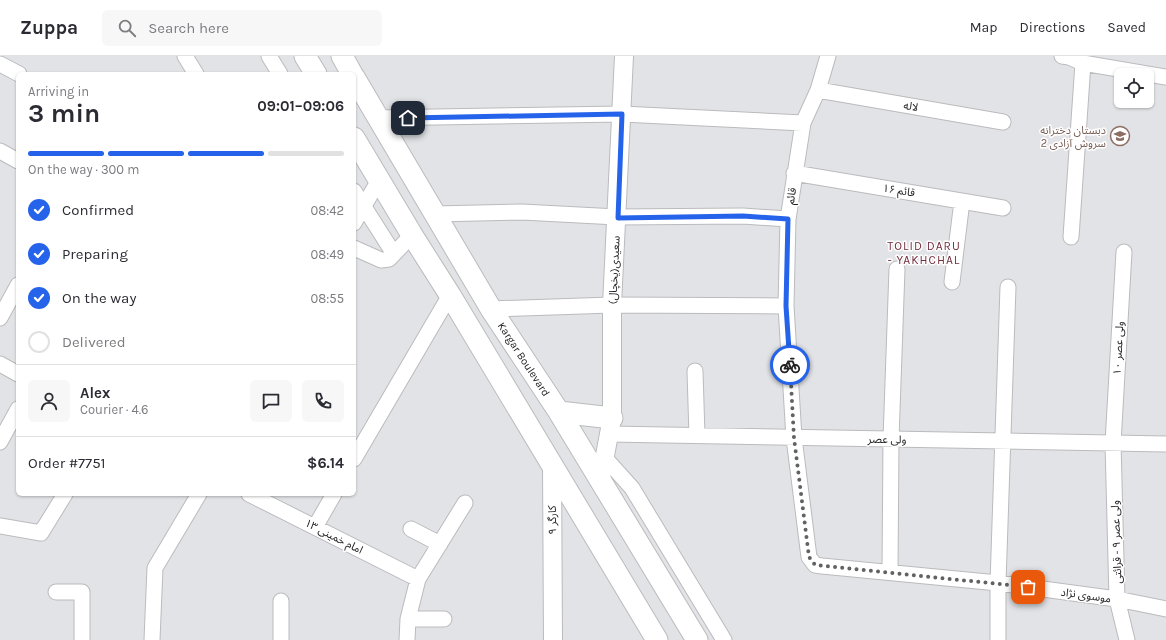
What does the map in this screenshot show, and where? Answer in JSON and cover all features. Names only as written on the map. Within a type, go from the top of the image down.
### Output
[{"type":"main road","points":[[342,56],[351,72]]},
{"type":"main road","name":"Kargar Boulevard","points":[[356,81],[491,309],[559,412],[697,640]]},
{"type":"main road","points":[[356,141],[552,463],[657,640]]},
{"type":"main road","points":[[559,412],[610,426]]},
{"type":"street","points":[[185,56],[195,72]]},
{"type":"street","points":[[269,56],[279,72]]},
{"type":"street","name":"سعیدی(یخچال)","points":[[600,482],[610,426],[612,305],[618,218],[624,56]]},
{"type":"street","name":"قائم","points":[[815,565],[809,557],[794,438],[786,306],[788,219],[802,123],[818,90],[828,56]]},
{"type":"street","points":[[1062,56],[1069,57],[1083,63],[1166,77]]},
{"type":"street","points":[[1070,237],[1083,63]]},
{"type":"street","points":[[0,64],[16,72]]},
{"type":"street","name":"لاله","points":[[818,90],[1003,122]]},
{"type":"street","points":[[377,118],[622,114],[802,123]]},
{"type":"street","points":[[0,151],[16,160]]},
{"type":"street","name":"قائم ۱۶","points":[[794,173],[1003,208]]},
{"type":"street","points":[[356,220],[379,180]]},
{"type":"street","points":[[356,194],[394,254]]},
{"type":"street","points":[[952,282],[962,201]]},
{"type":"street","points":[[435,214],[522,212],[618,218],[743,216],[788,219]]},
{"type":"street","points":[[356,249],[381,260],[389,259],[412,235]]},
{"type":"street","name":"ولی عصر ۱۰","points":[[1113,443],[1124,252]]},
{"type":"street","points":[[890,572],[891,439],[897,270]]},
{"type":"street","points":[[998,640],[998,583],[1008,287]]},
{"type":"street","points":[[0,318],[16,289]]},
{"type":"street","points":[[356,456],[450,295]]},
{"type":"street","points":[[491,309],[612,305],[786,306]]},
{"type":"street","points":[[0,364],[16,373]]},
{"type":"street","points":[[695,371],[697,436]]},
{"type":"street","points":[[0,442],[16,413]]},
{"type":"street","name":"ولی عصر","points":[[610,426],[697,436],[1166,444]]},
{"type":"street","name":"ولی عصر ۹ - قرائتی","points":[[1113,443],[1117,599],[1126,640]]},
{"type":"street","points":[[605,458],[632,488],[724,640]]},
{"type":"street","name":"کارگر ۹","points":[[552,463],[553,640]]},
{"type":"street","points":[[0,526],[41,533],[64,496]]},
{"type":"street","points":[[152,640],[155,568],[198,496]]},
{"type":"street","name":"امام خمینی ۱۳","points":[[253,496],[418,579]]},
{"type":"street","points":[[315,527],[333,496]]},
{"type":"street","points":[[407,640],[408,619],[418,579],[465,503]]},
{"type":"street","points":[[411,529],[440,544]]},
{"type":"street","name":"موسوی نژاد","points":[[815,565],[998,583],[1117,599],[1166,609]]},
{"type":"street","points":[[56,592],[82,592],[82,640]]},
{"type":"street","points":[[281,601],[281,640]]},
{"type":"street","points":[[408,619],[444,619]]},
{"type":"way so far","points":[[790,365],[794,438],[809,557],[815,565],[1028,587]]},
{"type":"place","name":"دبستان دخترانه سروش آزادی 2","points":[[1120,136]]},
{"type":"district","name":"TOLID DARU - YAKHCHAL","points":[[924,253]]},
{"type":"route","points":[[408,118],[622,114],[618,218],[743,216],[788,219],[786,306],[790,365]]}]
